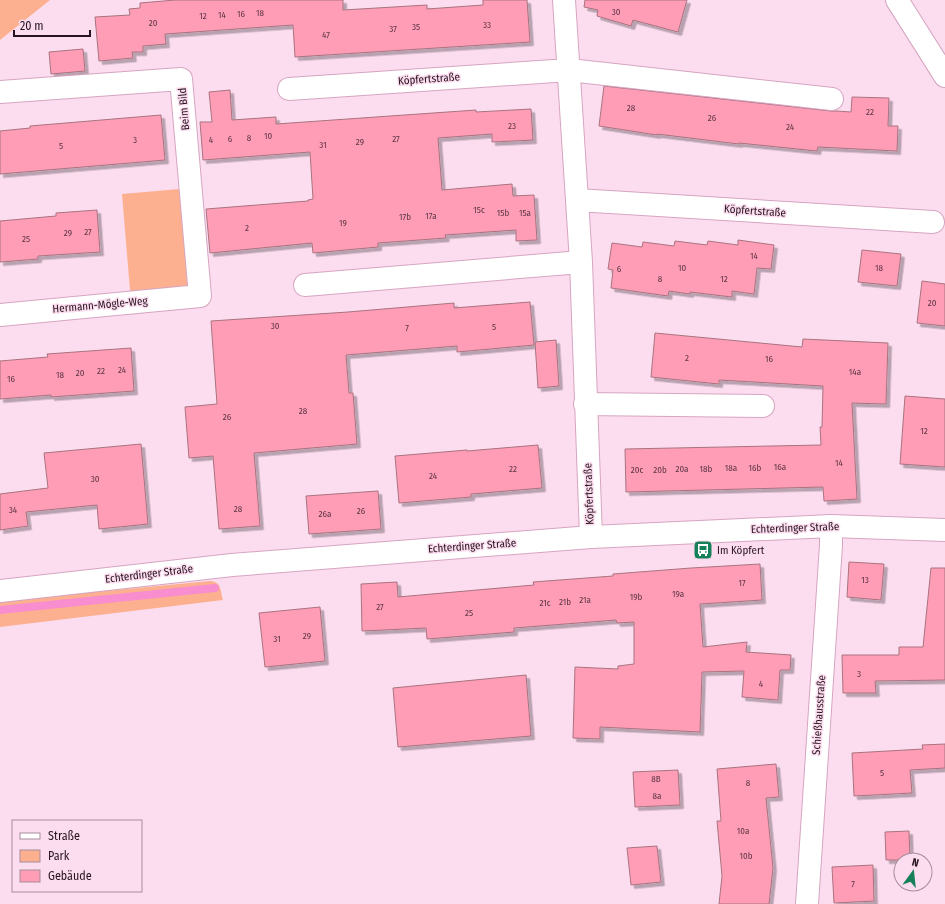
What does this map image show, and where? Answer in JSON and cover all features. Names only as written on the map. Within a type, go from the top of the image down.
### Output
[{"type":"street","name":"Köpfertstraße","points":[[564,0],[581,262],[590,537]]},
{"type":"street","points":[[897,0],[945,76]]},
{"type":"street","name":"Köpfertstraße","points":[[289,89],[569,70],[832,100]]},
{"type":"street","name":"Beim Bild","points":[[0,92],[181,79],[200,296]]},
{"type":"street","name":"Köpfertstraße","points":[[577,200],[933,222]]},
{"type":"street","points":[[305,284],[581,262]]},
{"type":"street","name":"Hermann-Mögle-Weg","points":[[0,315],[200,296]]},
{"type":"street","points":[[585,404],[763,406]]},
{"type":"street","name":"Echterdinger Straße","points":[[0,591],[232,565],[590,537],[831,526],[945,530]]},
{"type":"street","name":"Schießhausstraße","points":[[806,904],[831,526]]},
{"type":"green space","points":[[0,0],[50,0],[0,40]]},
{"type":"green space","points":[[191,188],[200,296],[131,302],[122,194]]},
{"type":"green space","points":[[210,581],[219,585],[223,600],[0,627],[0,601]]},
{"type":"building","points":[[175,0],[343,0],[343,10],[427,5],[427,9],[483,5],[483,0],[527,0],[530,42],[295,57],[293,25],[165,34],[166,44],[143,46],[143,52],[132,52],[133,58],[99,61],[95,17],[130,15],[129,9],[140,8],[140,3]]},
{"type":"building","points":[[585,0],[687,0],[678,32],[633,20],[631,26],[597,16],[598,10],[584,7]]},
{"type":"building","points":[[83,49],[85,71],[51,74],[49,52]]},
{"type":"building","points":[[604,86],[851,112],[852,97],[889,98],[888,126],[898,126],[897,151],[818,147],[817,151],[657,135],[599,126]]},
{"type":"building","points":[[230,90],[232,120],[276,117],[276,124],[476,110],[476,112],[531,109],[533,140],[492,142],[492,134],[438,138],[442,190],[512,184],[513,196],[534,195],[537,240],[516,241],[516,230],[445,235],[446,238],[378,243],[378,247],[313,253],[312,243],[210,253],[206,209],[308,201],[313,199],[310,152],[203,160],[200,122],[212,122],[209,92]]},
{"type":"building","points":[[161,115],[165,160],[0,174],[0,131],[30,128],[30,126]]},
{"type":"building","points":[[97,210],[100,252],[38,256],[38,259],[0,262],[0,221],[56,216],[56,213]]},
{"type":"building","points":[[738,240],[774,245],[771,269],[757,268],[754,294],[732,291],[732,297],[669,291],[668,296],[611,288],[613,270],[608,269],[612,243],[642,247],[643,242],[674,246],[675,241],[707,245],[708,241],[738,245]]},
{"type":"building","points":[[862,250],[901,254],[897,286],[858,282]]},
{"type":"building","points":[[922,281],[945,284],[945,326],[917,323]]},
{"type":"building","points":[[530,302],[534,345],[457,352],[457,346],[346,355],[349,393],[353,393],[357,444],[254,453],[260,526],[219,529],[213,456],[189,458],[185,407],[217,404],[211,321],[454,303],[454,308]]},
{"type":"building","points":[[655,333],[802,347],[803,339],[888,343],[886,404],[852,403],[857,499],[824,501],[823,487],[626,492],[625,449],[821,445],[820,427],[822,427],[823,386],[719,380],[719,384],[651,377]]},
{"type":"building","points":[[556,340],[559,386],[538,388],[535,342]]},
{"type":"building","points":[[131,348],[134,391],[0,399],[0,361],[48,357],[47,354]]},
{"type":"building","points":[[905,396],[945,399],[945,467],[900,464]]},
{"type":"building","points":[[141,444],[148,524],[99,529],[97,505],[26,512],[28,526],[0,530],[0,494],[48,488],[44,453]]},
{"type":"building","points":[[538,445],[542,488],[471,494],[471,497],[399,503],[395,456]]},
{"type":"building","points":[[378,491],[381,529],[309,534],[306,496]]},
{"type":"building","points":[[849,562],[884,564],[881,600],[847,597]]},
{"type":"building","points":[[760,564],[762,600],[700,604],[703,647],[747,642],[746,652],[791,655],[790,670],[780,670],[778,700],[742,697],[744,671],[702,672],[700,732],[600,727],[600,739],[573,738],[575,667],[618,669],[618,666],[634,664],[634,622],[617,623],[616,620],[514,628],[514,632],[427,639],[426,628],[362,631],[361,584],[397,582],[398,597],[534,585],[533,582],[613,576],[613,574]]},
{"type":"building","points":[[931,568],[945,568],[945,680],[875,681],[876,693],[843,693],[842,655],[899,655],[899,647],[923,647]]},
{"type":"building","points":[[320,607],[325,661],[265,667],[259,613]]},
{"type":"building","points":[[526,675],[531,736],[398,747],[393,688]]},
{"type":"building","points":[[945,744],[945,768],[910,770],[912,793],[854,796],[852,753],[923,749],[922,745]]},
{"type":"building","points":[[776,764],[779,797],[766,798],[773,868],[769,904],[719,904],[722,876],[717,821],[721,821],[717,769]]},
{"type":"building","points":[[678,770],[680,805],[635,807],[633,772]]},
{"type":"building","points":[[909,831],[910,852],[893,852],[893,860],[886,860],[885,832]]},
{"type":"building","points":[[657,846],[661,882],[631,885],[627,848]]},
{"type":"building","points":[[873,865],[874,901],[834,903],[832,867]]},
{"type":"waterway","points":[[0,610],[215,588]]},
{"type":"place","name":"Im Köpfert","points":[[703,550]]}]
